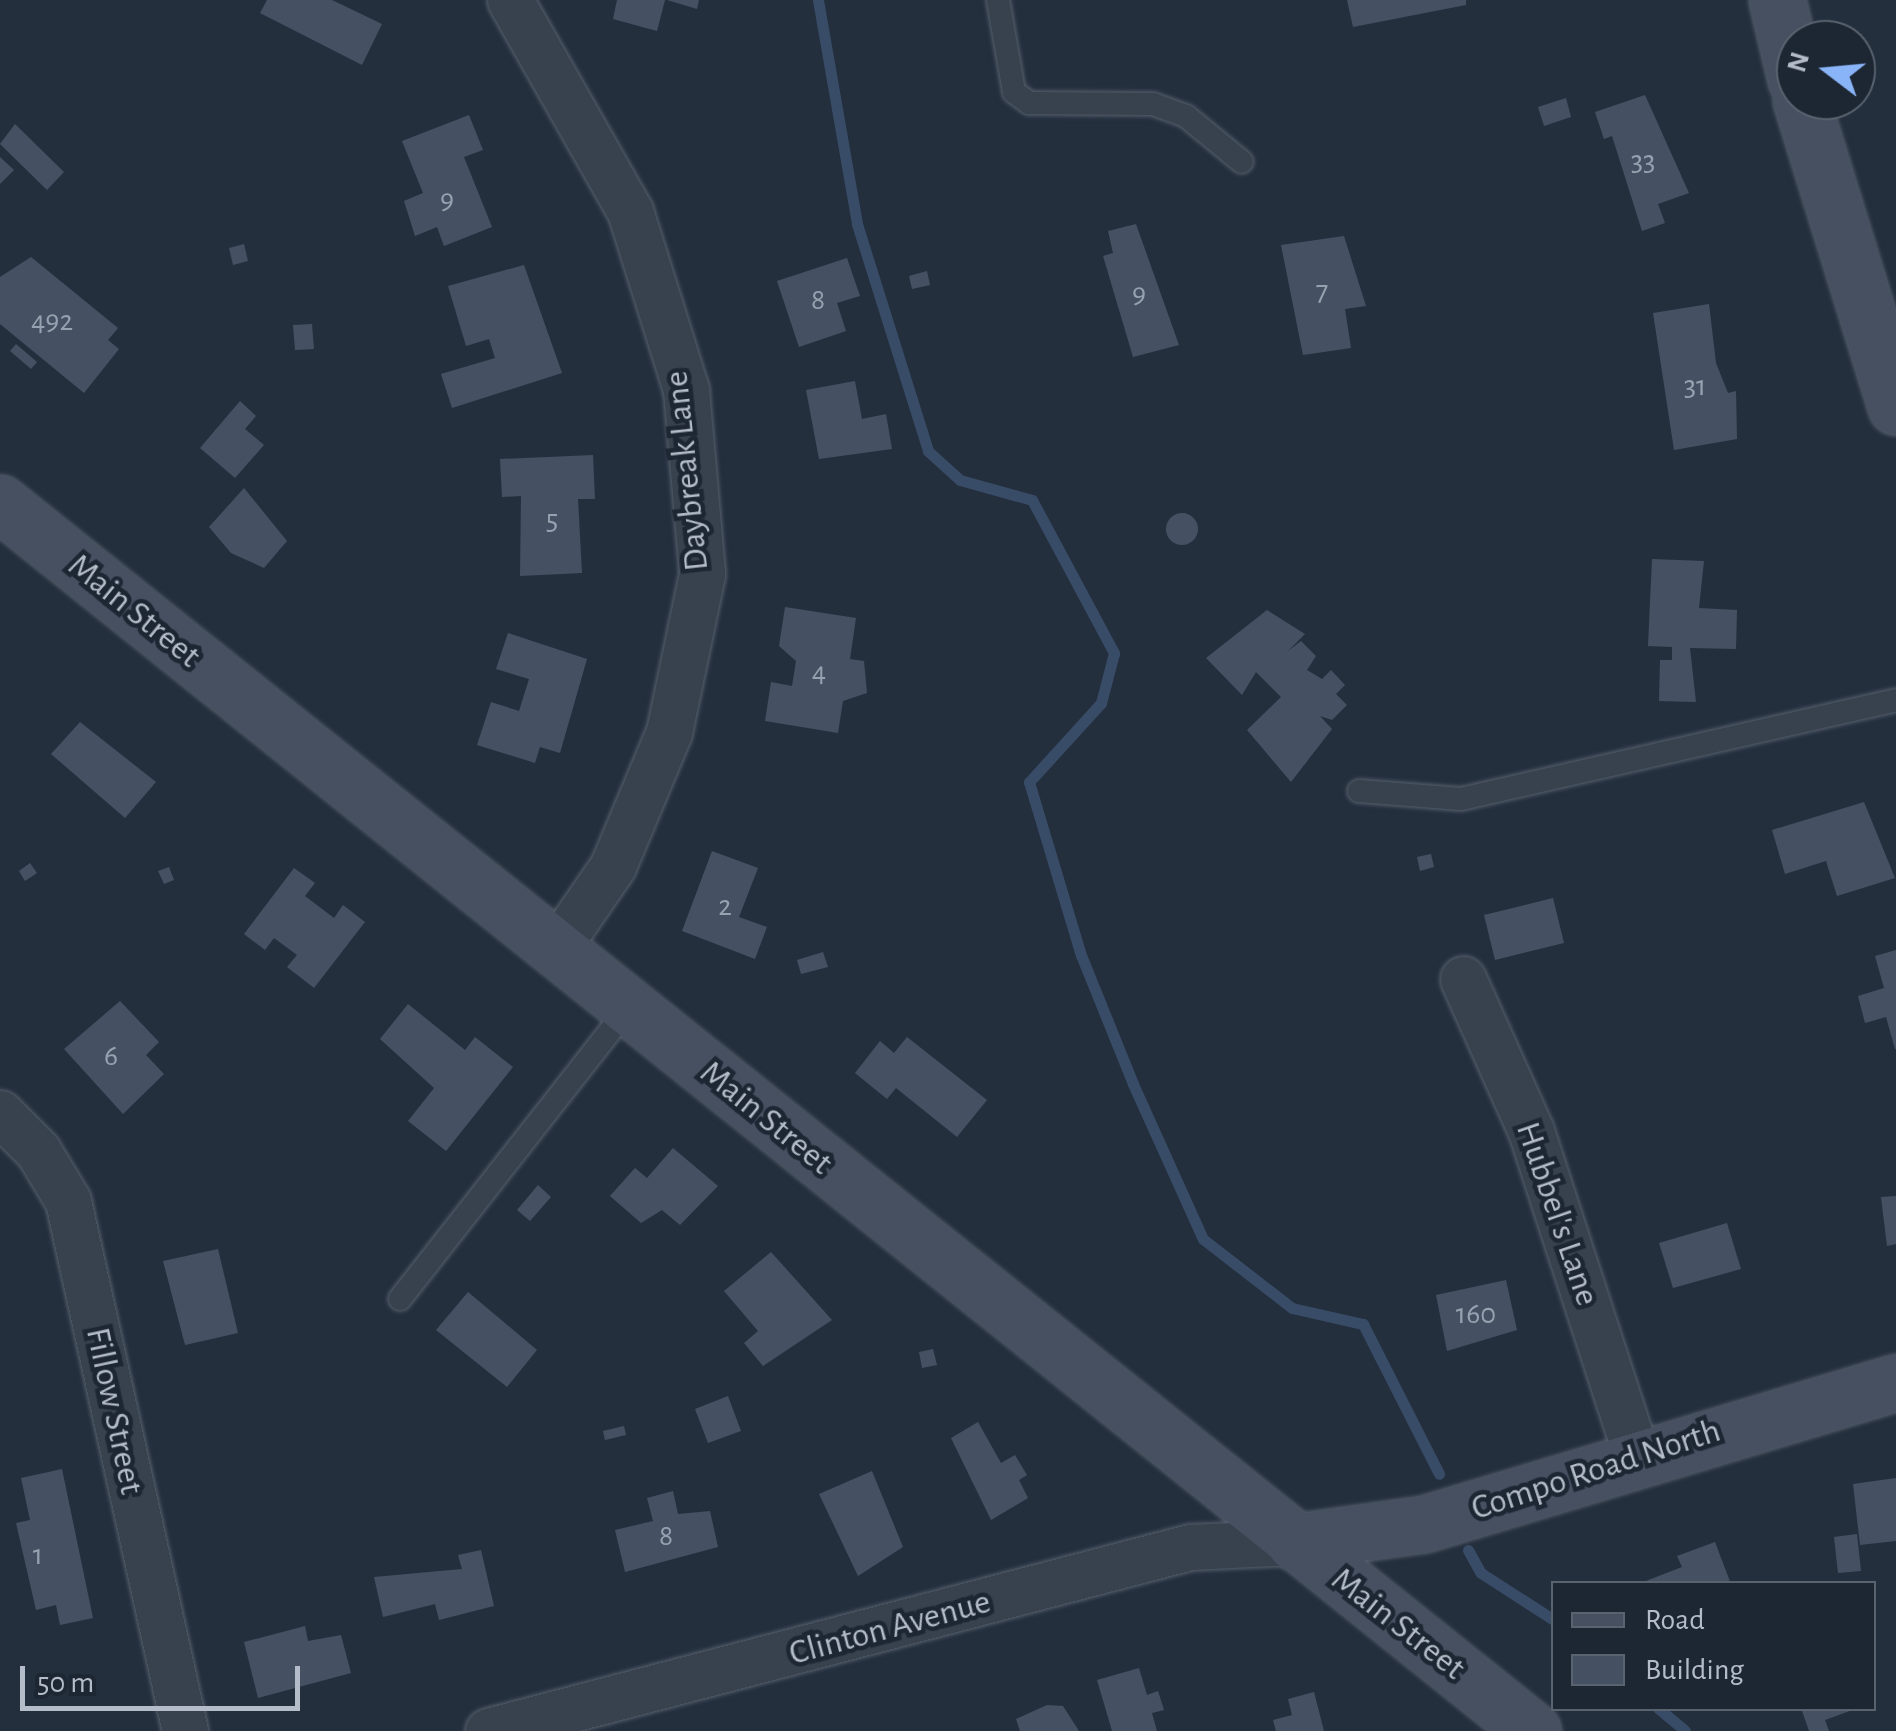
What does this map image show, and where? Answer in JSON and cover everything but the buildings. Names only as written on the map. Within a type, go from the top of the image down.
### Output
[{"type":"main road","points":[[1807,120],[1896,407]]},
{"type":"main road","name":"Main Street","points":[[0,503],[1533,1731]]},
{"type":"main road","name":"Compo Road North","points":[[1294,1542],[1424,1524],[1636,1454],[1896,1382]]},
{"type":"street","name":"Daybreak Lane","points":[[510,0],[630,211],[686,390],[702,574],[669,732],[612,866],[556,949]]},
{"type":"street","name":"Hubbel's Lane","points":[[1463,979],[1531,1131],[1636,1454]]},
{"type":"street","name":"Fillow Street","points":[[0,1113],[38,1150],[68,1200],[184,1731]]},
{"type":"street","name":"Clinton Avenue","points":[[488,1731],[1190,1548],[1294,1542]]},
{"type":"lane","points":[[998,0],[1014,92],[1029,103],[1152,104],[1186,116],[1242,162]]},
{"type":"lane","points":[[1359,791],[1461,799],[1896,700]]},
{"type":"lane","points":[[400,1299],[629,1007]]},
{"type":"waterway","points":[[818,0],[857,224],[928,451],[960,480],[1032,500],[1114,653],[1101,703],[1029,782],[1081,955],[1133,1084],[1203,1239],[1292,1308],[1363,1324],[1439,1474]]},
{"type":"waterway","points":[[1468,1550],[1481,1573],[1551,1618]]},
{"type":"waterway","points":[[1662,1711],[1685,1731]]}]
